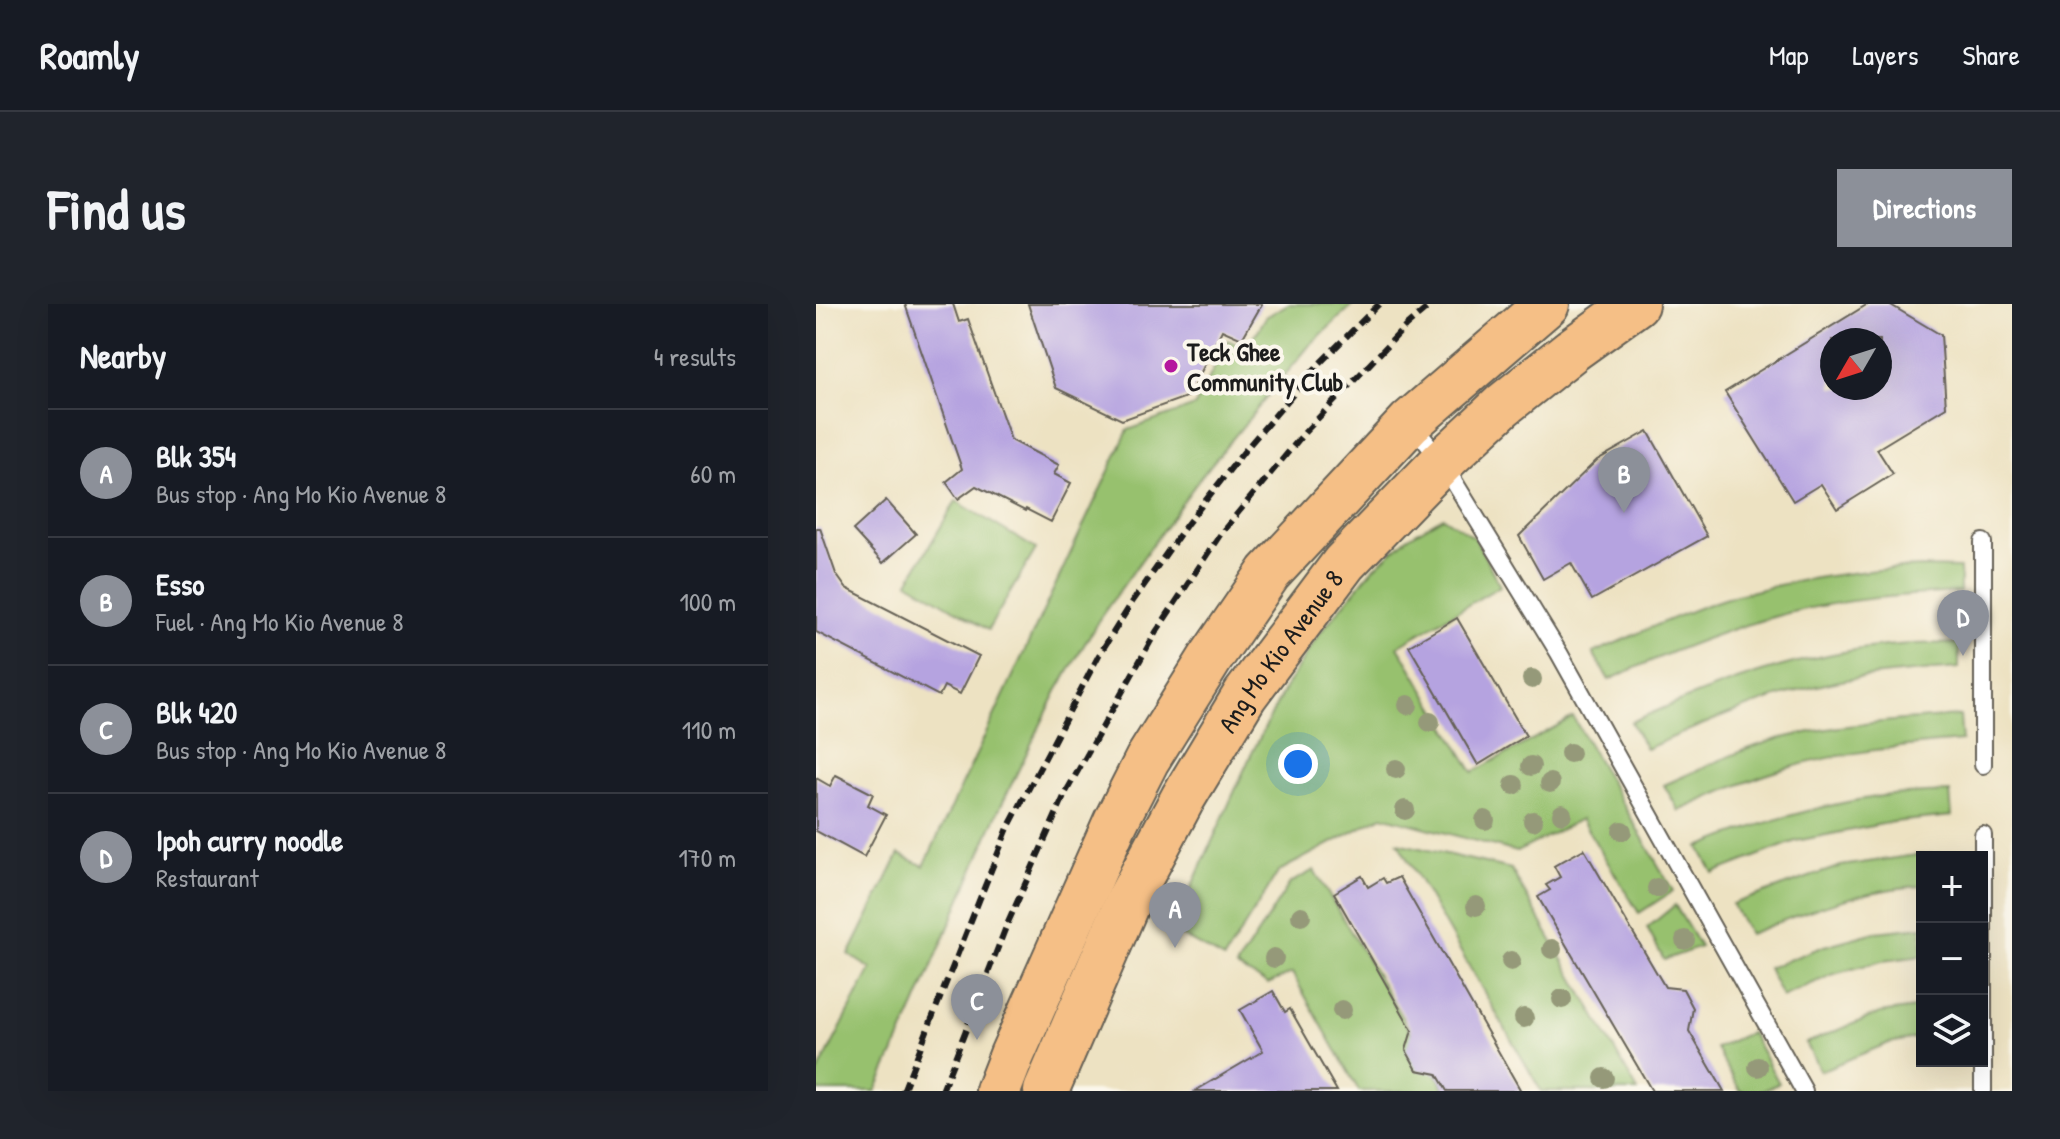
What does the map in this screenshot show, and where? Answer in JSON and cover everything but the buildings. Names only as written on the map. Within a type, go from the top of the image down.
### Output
[{"type":"main road","name":"Ang Mo Kio Avenue 8","points":[[998,1091],[1116,821],[1147,760],[1210,659],[1269,573],[1410,422],[1547,304]]},
{"type":"main road","name":"Ang Mo Kio Avenue 8","points":[[1046,1091],[1128,901],[1183,798],[1245,695],[1344,563],[1442,462],[1503,405],[1636,304]]},
{"type":"lane","points":[[1410,422],[1442,462],[1559,653],[1804,1091]]},
{"type":"lane","points":[[1983,542],[1983,765]]},
{"type":"lane","points":[[1983,835],[1983,1091]]},
{"type":"green space","points":[[1288,304],[1354,304],[1309,346],[1200,478],[1100,618],[1057,691],[996,816],[876,1091],[816,1089],[816,1076],[871,969],[849,955],[899,854],[924,866],[1128,430],[1195,406],[1228,340],[1247,349],[1266,317]]},
{"type":"green space","points":[[956,501],[1036,549],[988,630],[908,582]]},
{"type":"green space","points":[[1443,517],[1475,538],[1500,586],[1398,646],[1473,772],[1573,717],[1673,891],[1639,913],[1581,819],[1517,852],[1382,816],[1279,871],[1224,959],[1172,930],[1250,757],[1285,688],[1319,634],[1372,570],[1407,538]]},
{"type":"green space","points":[[1921,567],[1960,568],[1960,592],[1852,601],[1788,613],[1697,642],[1609,680],[1593,653],[1682,614],[1737,595],[1828,576]]},
{"type":"green space","points":[[1959,643],[1959,668],[1867,677],[1813,687],[1749,706],[1646,749],[1631,722],[1728,683],[1828,655],[1905,644]]},
{"type":"green space","points":[[1960,716],[1962,741],[1871,751],[1803,764],[1755,779],[1679,811],[1664,785],[1778,739],[1845,726]]},
{"type":"green space","points":[[1950,792],[1952,816],[1893,822],[1796,841],[1713,873],[1699,847],[1766,823],[1835,804],[1891,795]]},
{"type":"green space","points":[[1398,843],[1511,869],[1638,1091],[1541,1091]]},
{"type":"green space","points":[[1916,855],[1916,887],[1855,897],[1749,934],[1732,904],[1841,866]]},
{"type":"green space","points":[[1314,870],[1446,1091],[1359,1091],[1292,973],[1268,984],[1236,967],[1290,883]]},
{"type":"green space","points":[[1675,905],[1700,947],[1664,960],[1647,928]]},
{"type":"green space","points":[[1916,928],[1916,957],[1882,961],[1834,974],[1782,997],[1768,968],[1824,946],[1875,932]]},
{"type":"green space","points":[[1916,1008],[1916,1038],[1889,1043],[1820,1071],[1806,1043],[1880,1013]]},
{"type":"green space","points":[[1751,1032],[1779,1083],[1763,1091],[1740,1091],[1716,1048]]},
{"type":"railway","points":[[903,1091],[1008,828],[1099,655],[1187,524],[1246,449],[1320,363],[1379,304]]},
{"type":"railway","points":[[942,1091],[1006,927],[1066,792],[1156,632],[1222,532],[1305,432],[1406,326],[1432,304]]},
{"type":"place","name":"Teck Ghee Community Club","points":[[1171,366]]},
{"type":"place","name":"Esso","points":[[1624,513]]},
{"type":"place","name":"Ipoh curry noodle","points":[[1963,656]]},
{"type":"place","name":"Blk 354","points":[[1175,948]]},
{"type":"place","name":"Blk 420","points":[[977,1040]]}]
